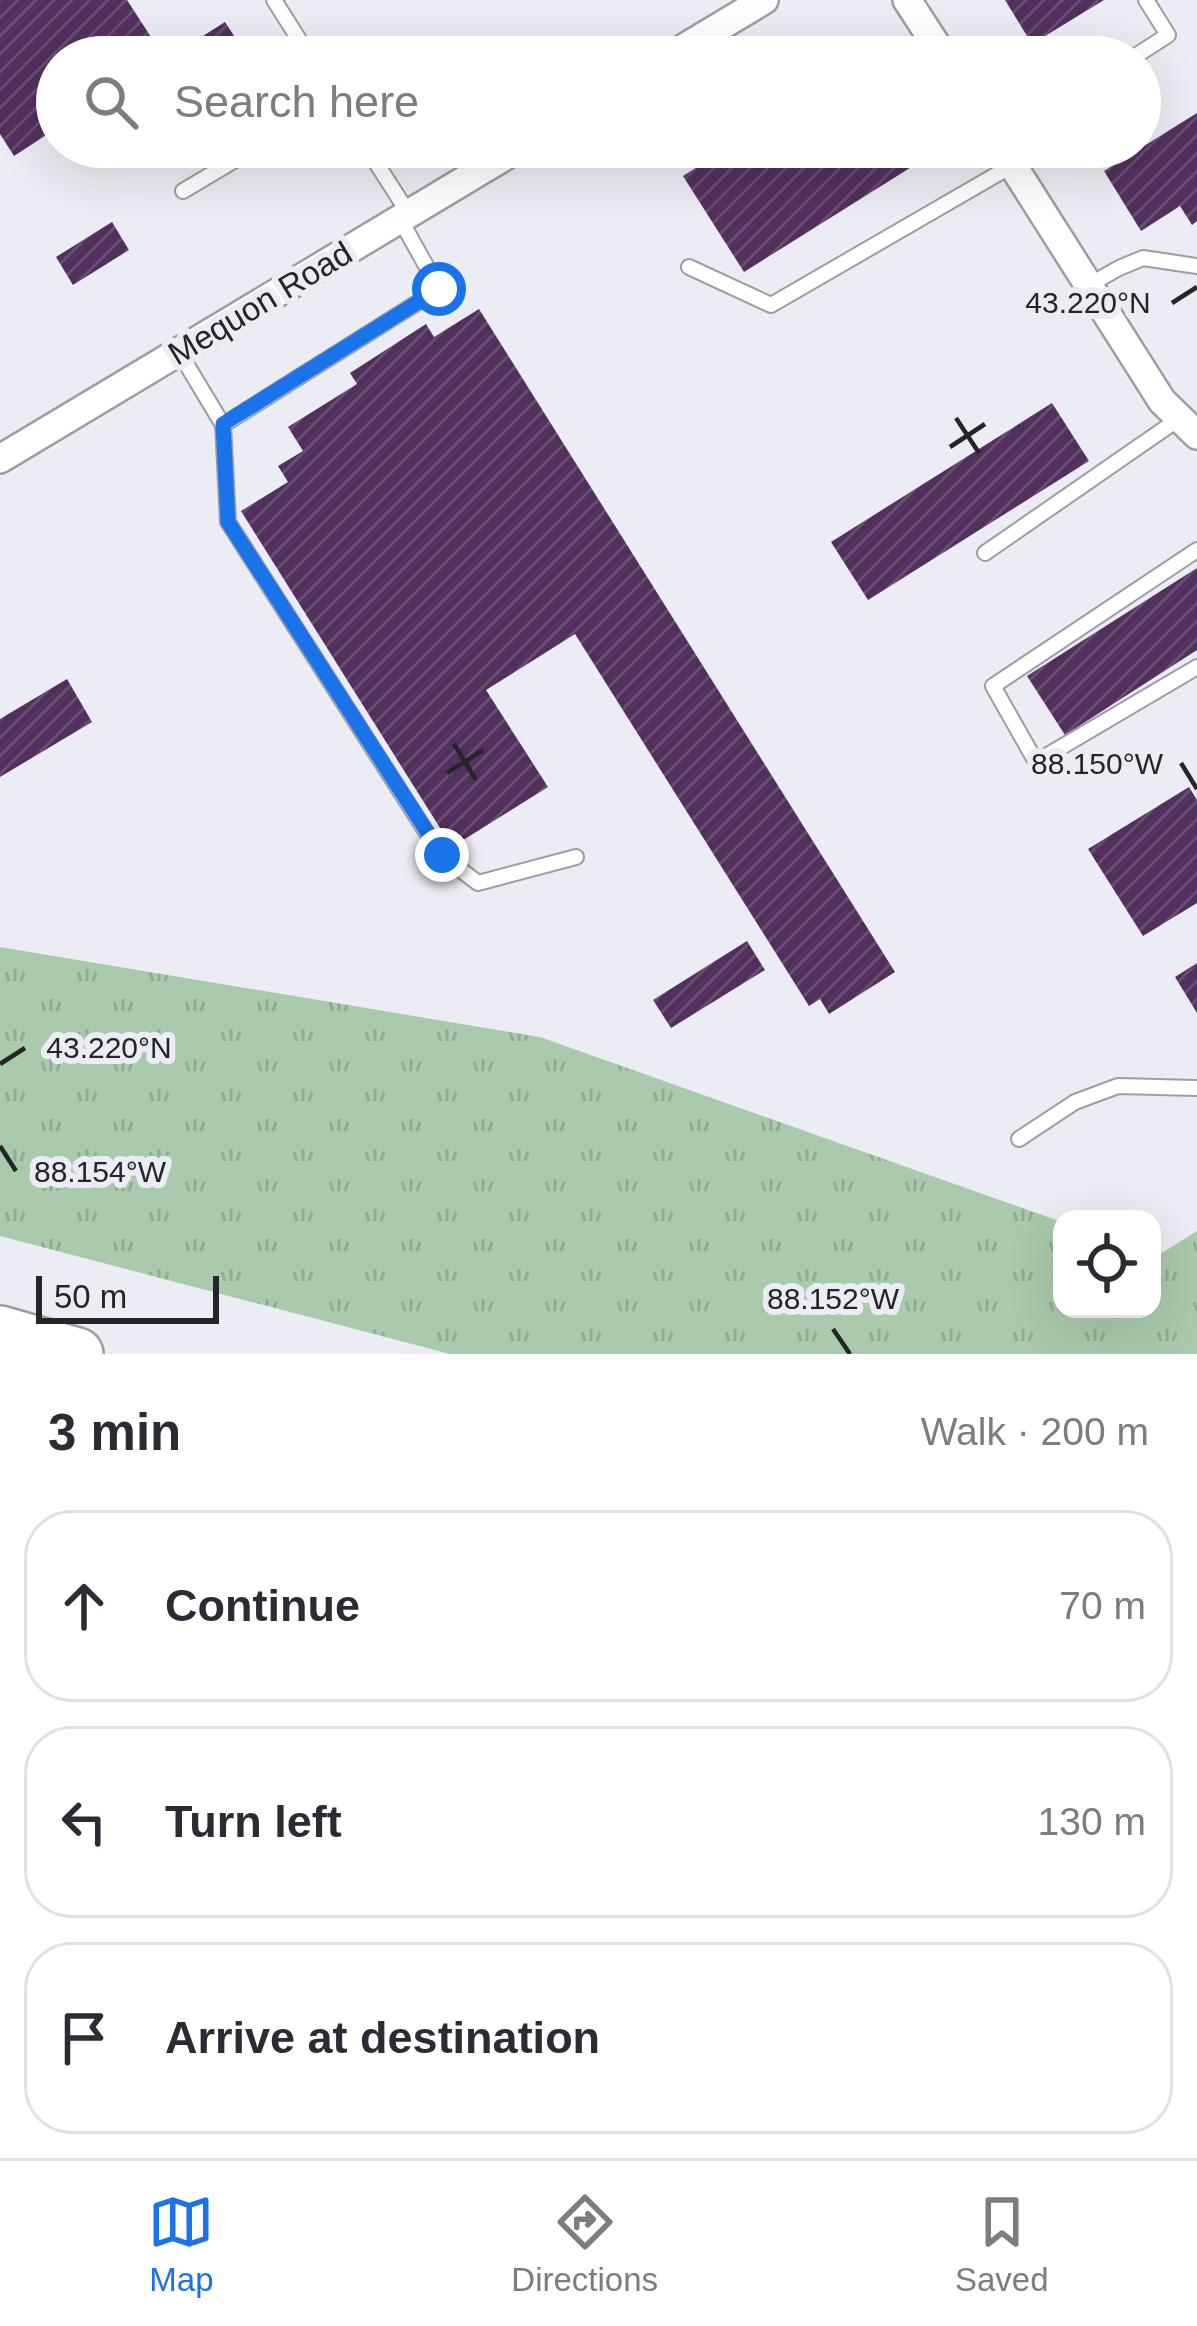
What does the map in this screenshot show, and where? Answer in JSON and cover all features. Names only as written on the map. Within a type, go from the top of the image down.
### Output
[{"type":"highway","points":[[0,1332],[77,1354]]},
{"type":"street","points":[[705,36],[764,0]]},
{"type":"street","points":[[908,0],[931,36]]},
{"type":"street","name":"Mequon Road","points":[[0,459],[485,168]]},
{"type":"street","points":[[1015,168],[1162,400],[1188,427]]},
{"type":"lane","points":[[274,0],[297,36]]},
{"type":"lane","points":[[1146,0],[1168,35],[1161,40]]},
{"type":"lane","points":[[183,191],[222,168]]},
{"type":"lane","points":[[223,424],[439,289],[377,168]]},
{"type":"lane","points":[[689,268],[770,304],[988,168]]},
{"type":"lane","points":[[1089,285],[1143,258],[1197,266]]},
{"type":"lane","points":[[179,352],[223,424],[228,522],[442,855],[478,883],[576,856]]},
{"type":"lane","points":[[986,553],[1188,427]]},
{"type":"lane","points":[[1197,550],[993,686],[1036,762],[1197,667]]},
{"type":"lane","points":[[1018,1139],[1075,1102],[1118,1086],[1197,1088]]},
{"type":"green space","points":[[0,947],[540,1037],[1053,1219],[1053,1318],[1161,1318],[1161,1254],[1197,1231],[1197,1354],[450,1354],[0,1236]]},
{"type":"building","points":[[0,0],[127,0],[150,36],[36,36],[36,142],[14,156],[0,134]]},
{"type":"building","points":[[1005,0],[1104,0],[1045,36],[1027,36]]},
{"type":"building","points":[[225,22],[234,36],[203,36]]},
{"type":"building","points":[[1197,113],[1197,221],[1192,225],[1180,206],[1141,231],[1104,171],[1161,168],[1161,135]]},
{"type":"building","points":[[696,168],[910,168],[744,272],[683,176]]},
{"type":"building","points":[[112,222],[129,250],[73,285],[56,257]]},
{"type":"building","points":[[479,309],[895,972],[829,1014],[820,999],[809,1006],[575,634],[486,690],[548,787],[452,847],[241,511],[288,482],[278,466],[303,451],[288,427],[357,384],[350,373],[426,324],[434,337]]},
{"type":"building","points":[[1052,403],[1089,461],[868,600],[831,542]]},
{"type":"building","points":[[1197,568],[1197,650],[1065,735],[1027,676]]},
{"type":"building","points":[[67,679],[92,722],[0,777],[0,719]]},
{"type":"building","points":[[1189,787],[1197,800],[1197,903],[1143,936],[1088,849]]},
{"type":"building","points":[[747,941],[765,970],[671,1028],[653,1000]]},
{"type":"building","points":[[1197,963],[1197,1013],[1175,977]]},
{"type":"route","points":[[439,289],[223,424],[228,522],[442,855]]}]
